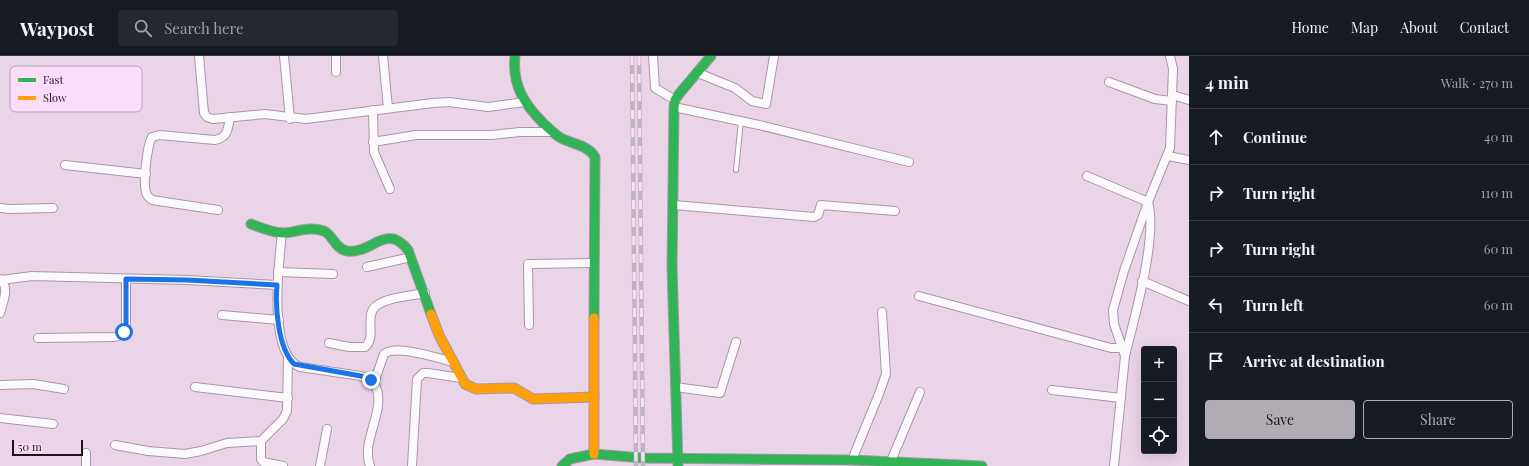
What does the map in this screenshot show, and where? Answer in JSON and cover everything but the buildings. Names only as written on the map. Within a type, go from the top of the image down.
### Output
[{"type":"street","points":[[199,56],[204,113],[206,117],[213,119],[265,114],[290,118],[324,118],[373,110],[433,103],[449,102],[488,107],[525,102]]},
{"type":"street","points":[[284,56],[290,118]]},
{"type":"street","points":[[336,56],[336,72]]},
{"type":"street","points":[[382,56],[388,108]]},
{"type":"street","points":[[514,56],[515,79],[530,111],[560,138],[594,154],[594,454]]},
{"type":"street","points":[[653,56],[655,88],[675,104],[909,162]]},
{"type":"street","points":[[678,462],[672,266],[675,104],[711,56]]},
{"type":"street","points":[[698,73],[735,88],[752,101],[766,104],[774,56]]},
{"type":"street","points":[[1125,356],[1114,324],[1113,310],[1124,271],[1148,202],[1168,156],[1172,139],[1173,62],[1170,56]]},
{"type":"street","points":[[1109,82],[1155,99],[1172,98],[1189,100]]},
{"type":"street","points":[[373,110],[374,152],[390,189]]},
{"type":"street","points":[[218,210],[152,200],[147,195],[145,188],[148,145],[152,138],[159,135],[215,140],[222,139],[227,134],[230,117]]},
{"type":"street","points":[[373,142],[416,136],[492,136],[520,132],[553,132]]},
{"type":"street","points":[[1168,156],[1189,160]]},
{"type":"street","points":[[65,165],[146,174]]},
{"type":"street","points":[[1087,176],[1148,202]]},
{"type":"street","points":[[1114,466],[1125,356],[1142,281],[1151,226],[1148,202]]},
{"type":"street","points":[[674,206],[814,217],[818,215],[821,205],[895,211]]},
{"type":"street","points":[[0,208],[53,208]]},
{"type":"street","points":[[251,224],[282,233],[318,230],[325,232],[336,246],[350,252],[386,239],[397,238],[405,245],[411,257],[439,335],[461,378],[469,387],[476,389],[514,388],[533,399],[594,397]]},
{"type":"street","points":[[115,445],[148,451],[185,454],[201,452],[228,443],[261,441],[286,416],[288,398],[288,358],[279,320],[277,285],[282,233]]},
{"type":"street","points":[[367,267],[411,257]]},
{"type":"street","points":[[529,325],[528,264],[594,263]]},
{"type":"street","points":[[278,272],[333,274]]},
{"type":"street","points":[[0,313],[5,288],[1,279],[32,276],[187,280],[277,285]]},
{"type":"street","points":[[38,338],[114,337],[122,335],[126,324],[126,279]]},
{"type":"street","points":[[1142,281],[1189,300]]},
{"type":"street","points":[[329,343],[349,347],[365,347],[369,341],[373,309],[385,302],[425,293]]},
{"type":"street","points":[[919,296],[1111,348],[1122,348]]},
{"type":"street","points":[[852,460],[886,374],[882,312]]},
{"type":"street","points":[[222,315],[279,320]]},
{"type":"street","points":[[675,387],[720,393],[736,342]]},
{"type":"street","points":[[370,466],[368,451],[378,396],[374,383],[384,354],[391,350],[421,354],[453,362]]},
{"type":"street","points":[[288,358],[300,367],[361,376],[374,383]]},
{"type":"street","points":[[412,466],[417,379],[423,373],[428,372],[461,378]]},
{"type":"street","points":[[0,385],[33,384],[64,390]]},
{"type":"street","points":[[195,387],[288,398]]},
{"type":"street","points":[[1052,390],[1121,398]]},
{"type":"street","points":[[891,461],[920,392]]},
{"type":"street","points":[[0,418],[53,424]]},
{"type":"street","points":[[320,466],[327,429]]},
{"type":"street","points":[[261,441],[261,460],[263,462],[283,466]]},
{"type":"street","points":[[86,453],[86,466]]},
{"type":"street","points":[[562,466],[570,459],[594,454],[678,462],[764,463],[852,460],[982,466]]},
{"type":"street","points":[[891,461],[900,466]]},
{"type":"lane","points":[[736,170],[741,121]]},
{"type":"railway","points":[[632,56],[636,466]]},
{"type":"railway","points":[[639,56],[643,466]]},
{"type":"traffic: fast","points":[[515,56],[515,76],[518,85],[525,101],[537,117],[556,135],[584,147],[595,157],[594,318]]},
{"type":"traffic: fast","points":[[678,465],[672,266],[674,107],[675,100],[679,94],[711,56]]},
{"type":"traffic: fast","points":[[251,224],[280,233],[309,229],[324,231],[340,248],[347,251],[364,249],[385,239],[393,239],[400,242],[408,250],[431,314]]},
{"type":"traffic: fast","points":[[562,466],[570,459],[594,454],[643,458],[852,460],[982,466]]},
{"type":"traffic: slow","points":[[431,314],[439,335],[465,384],[476,389],[514,388],[533,399],[594,397]]},
{"type":"traffic: slow","points":[[594,318],[594,454]]},
{"type":"route","points":[[124,332],[126,324],[126,279],[187,280],[277,285],[277,306],[281,335],[288,358],[300,367],[361,376],[371,380]]}]
